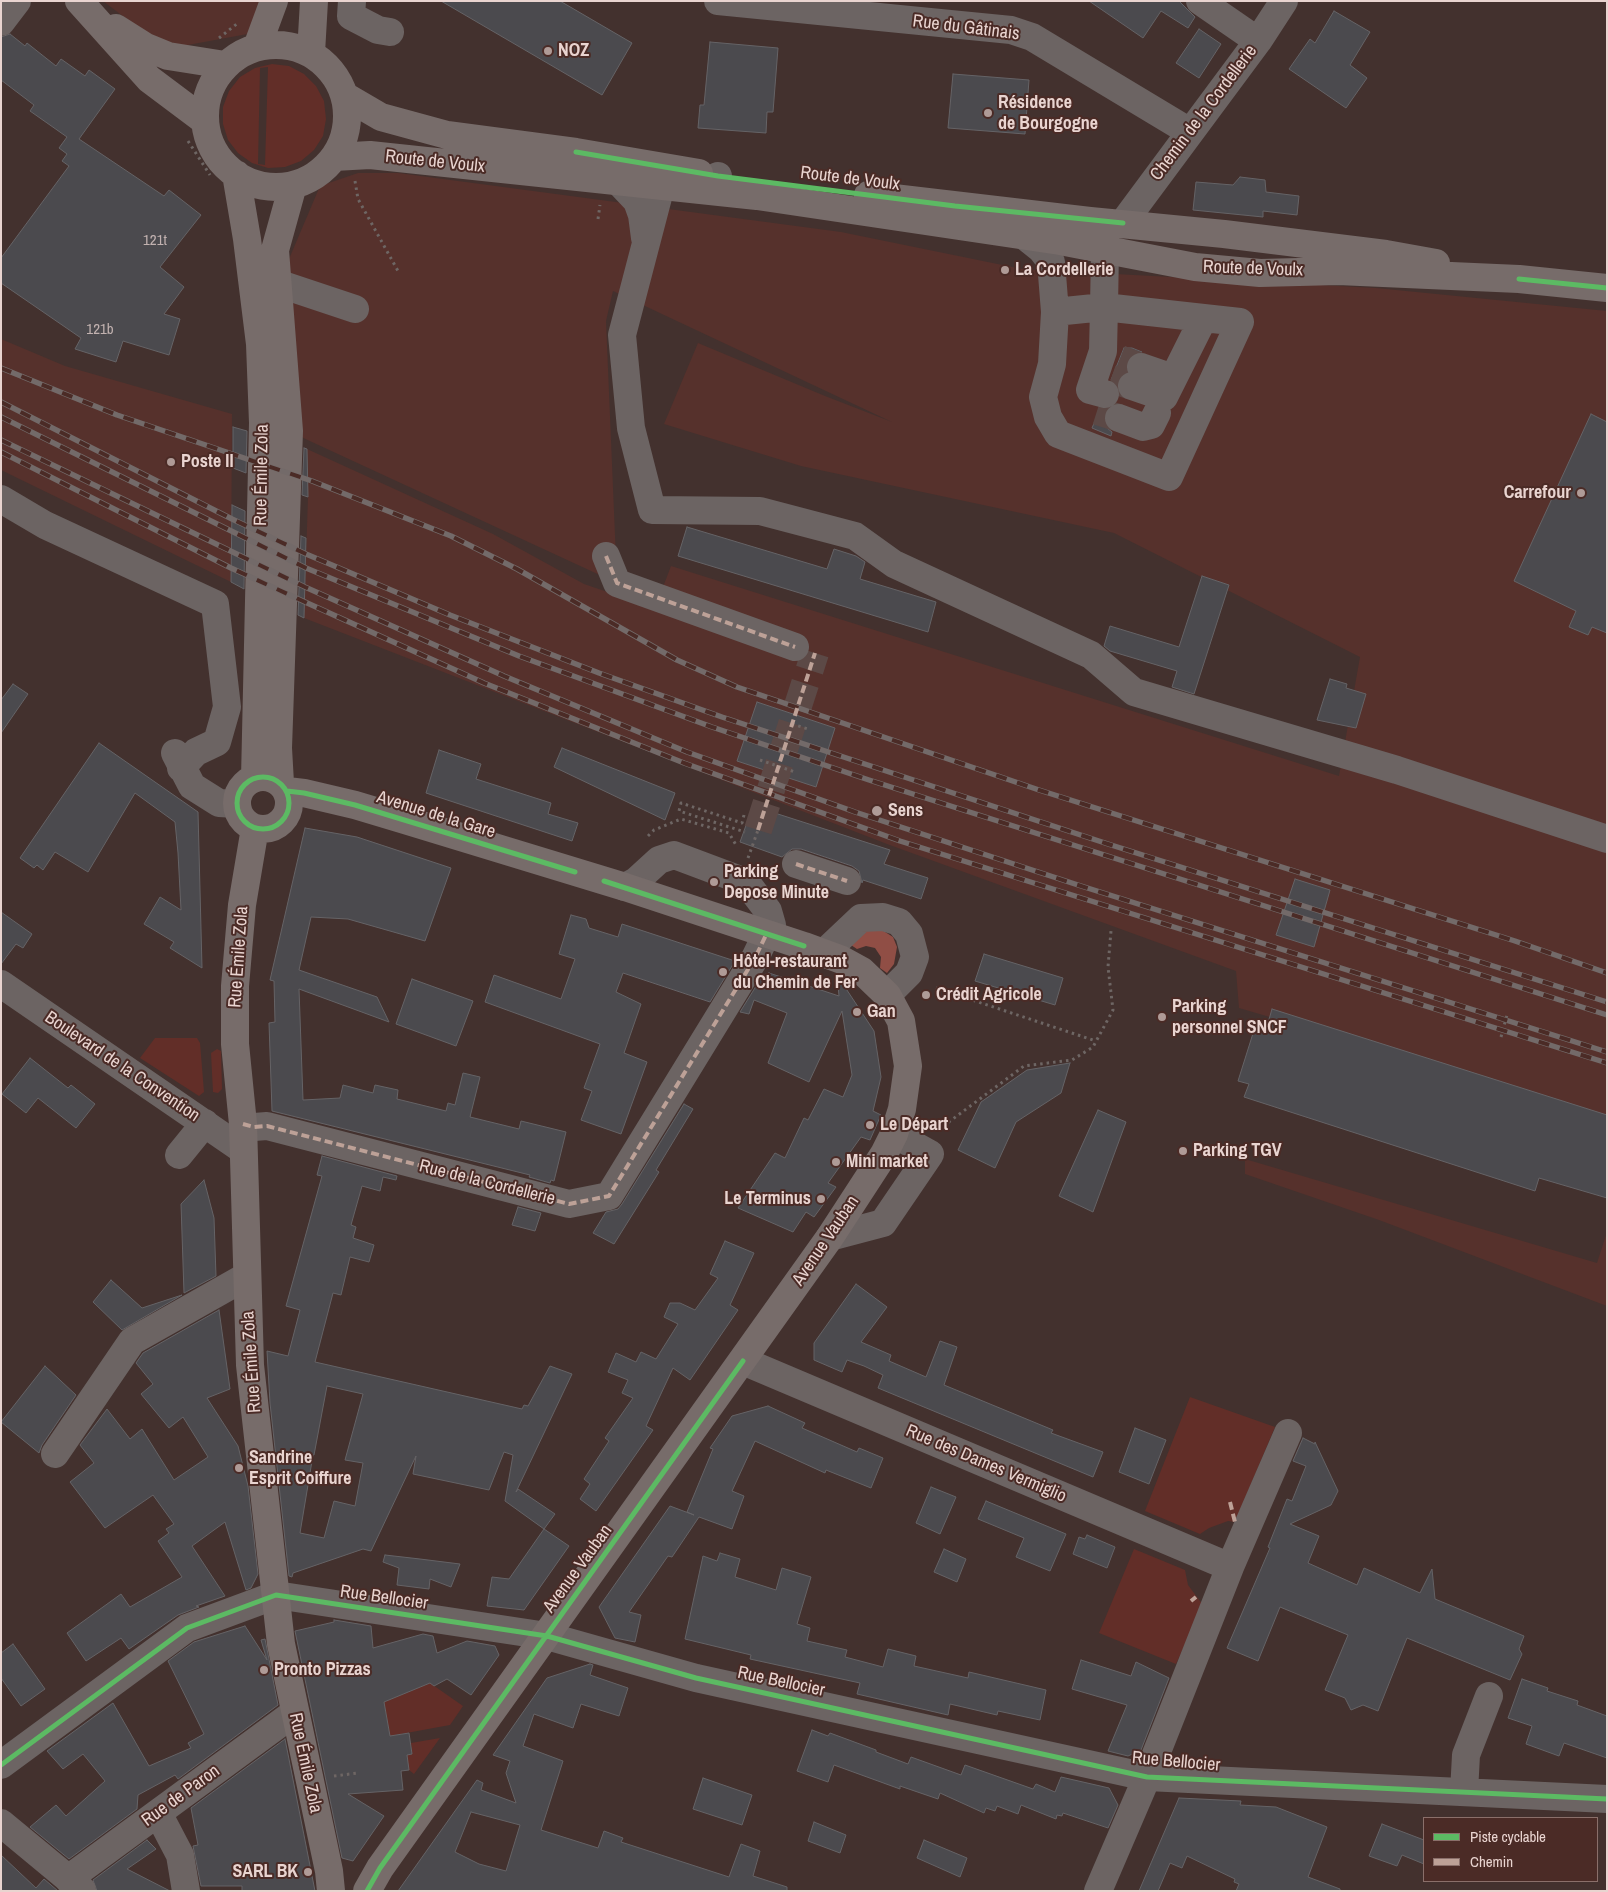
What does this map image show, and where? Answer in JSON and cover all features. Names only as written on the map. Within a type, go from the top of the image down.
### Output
[{"type":"main road","points":[[257,47],[274,1]]},
{"type":"main road","points":[[311,53],[314,1]]},
{"type":"main road","points":[[83,4],[155,52],[225,66]]},
{"type":"main road","points":[[83,4],[149,79],[196,130],[211,146],[226,166],[224,178],[275,187],[293,185],[316,175],[334,157],[345,134],[347,108],[345,96],[332,71],[311,53],[285,44],[257,47],[246,51],[225,66],[217,75],[196,130]]},
{"type":"main road","name":"Route de Voulx","points":[[345,96],[381,117],[447,135],[576,152],[718,176],[1386,254],[1519,279]]},
{"type":"main road","name":"Route de Voulx","points":[[334,157],[370,156],[757,196],[1026,237],[1195,267],[1260,273],[1338,272],[1519,279],[1607,288]]},
{"type":"main road","name":"Rue Émile Zola","points":[[224,178],[247,239],[260,344],[263,423],[260,620],[274,784]]},
{"type":"main road","name":"Rue Émile Zola","points":[[274,784],[278,748],[289,431],[275,250],[293,185]]},
{"type":"main road","points":[[274,784],[289,808],[280,823],[273,827],[255,828],[241,816],[237,804],[240,791],[244,785],[274,784]]},
{"type":"main road","name":"Avenue de la Gare","points":[[274,784],[355,805],[625,887],[824,953],[862,971],[887,995],[901,1021]]},
{"type":"main road","name":"Rue Émile Zola","points":[[255,828],[242,905],[235,986],[235,1044],[243,1137],[250,1365],[281,1644],[330,1881]]},
{"type":"main road","name":"Avenue Vauban","points":[[330,1881],[348,1877],[370,1884],[830,1237],[884,1154],[894,1134],[902,1109],[908,1066],[901,1021]]},
{"type":"street","points":[[1,22],[18,1]]},
{"type":"street","points":[[352,1],[351,16],[378,30],[390,32]]},
{"type":"street","name":"Rue du Gâtinais","points":[[718,1],[1011,30],[1032,37],[1190,132]]},
{"type":"street","points":[[1200,1],[1258,41]]},
{"type":"street","name":"Chemin de la Cordellerie","points":[[1123,224],[1258,41],[1284,1]]},
{"type":"street","points":[[576,152],[627,170],[661,186]]},
{"type":"street","points":[[718,176],[705,182],[670,179],[661,186],[645,240],[622,335],[631,428],[652,510],[760,511],[855,536],[894,564],[1091,655],[1134,692],[1397,770],[1607,839]]},
{"type":"street","points":[[619,182],[637,201],[642,215],[645,240]]},
{"type":"street","points":[[1066,218],[1105,250],[1104,307],[1113,384]]},
{"type":"street","points":[[1026,237],[1041,249],[1051,262],[1055,312],[1052,364],[1043,397],[1048,417],[1058,434],[1169,477],[1240,322],[1104,307],[1055,312]]},
{"type":"street","points":[[277,284],[355,308]]},
{"type":"street","points":[[1164,396],[1203,319]]},
{"type":"street","points":[[1113,384],[1164,396]]},
{"type":"street","points":[[1113,384],[1164,396]]},
{"type":"street","points":[[1,499],[45,525],[215,604],[227,707],[217,742],[178,761],[192,786],[219,803],[237,804]]},
{"type":"street","points":[[606,556],[617,583],[795,647]]},
{"type":"street","points":[[625,887],[636,881],[659,860],[674,855],[746,882],[768,911],[772,925],[769,934]]},
{"type":"street","points":[[796,864],[846,881]]},
{"type":"street","points":[[824,953],[861,918],[883,917],[899,922],[909,934],[915,958],[909,973],[887,995]]},
{"type":"street","name":"Rue de la Cordellerie","points":[[243,1137],[266,1126],[569,1204],[609,1196],[769,934]]},
{"type":"street","name":"Boulevard de la Convention","points":[[1,984],[204,1123],[243,1137]]},
{"type":"street","points":[[179,1156],[204,1123]]},
{"type":"street","points":[[830,1237],[883,1223],[930,1154],[894,1134]]},
{"type":"street","points":[[55,1454],[132,1341],[247,1276]]},
{"type":"street","name":"Rue des Dames Vermiglio","points":[[743,1361],[1230,1566]]},
{"type":"street","points":[[1098,1891],[1147,1777],[1230,1566],[1288,1433]]},
{"type":"street","name":"Rue Bellocier","points":[[1,1765],[187,1628],[276,1595],[547,1636],[696,1678],[1147,1777],[1607,1799]]},
{"type":"street","points":[[1464,1792],[1466,1755],[1489,1696]]},
{"type":"street","name":"Rue de Paron","points":[[76,1885],[158,1813],[294,1712]]},
{"type":"street","points":[[158,1813],[180,1855],[186,1891]]},
{"type":"street","points":[[1,1823],[76,1885]]},
{"type":"path","points":[[216,40],[233,30],[244,15]]},
{"type":"path","points":[[196,130],[209,172],[224,178]]},
{"type":"path","points":[[355,180],[358,199],[398,271]]},
{"type":"path","points":[[792,724],[808,729]]},
{"type":"path","points":[[760,760],[795,772]]},
{"type":"path","points":[[744,815],[742,823],[681,803],[679,811],[745,832]]},
{"type":"path","points":[[752,848],[758,830]]},
{"type":"path","points":[[931,1136],[1024,1066],[1072,1060],[1093,1047],[1113,1010],[1108,968],[1111,931]]},
{"type":"path","points":[[936,988],[1096,1041]]},
{"type":"path","points":[[1500,1037],[1507,1015]]},
{"type":"shaded area","points":[[103,1],[268,1],[253,33],[166,49]]},
{"type":"shaded area","points":[[272,64],[289,66],[304,74],[316,86],[324,101],[326,119],[323,136],[314,150],[301,161],[285,167],[268,168],[252,163],[238,153],[228,140],[223,124],[223,107],[229,91],[240,77],[255,68]],"holes":[[[268,67],[265,165],[258,164],[260,68]]]},
{"type":"shaded area","points":[[358,173],[398,173],[841,232],[1022,269],[1376,288],[1607,311],[1607,1116],[1239,1008],[1236,971],[887,844],[304,618],[308,497],[307,449],[493,534],[584,584],[655,608],[671,566],[1339,776],[1360,657],[1114,533],[801,466],[664,424],[698,343],[892,422],[613,291],[606,321],[617,583],[299,436],[289,259],[320,186]]},
{"type":"shaded area","points":[[1,339],[65,366],[232,414],[231,582],[1,470]]},
{"type":"shaded area","points":[[882,930],[893,937],[897,947],[894,964],[887,973],[880,968],[881,957],[875,948],[866,946],[857,949],[848,943],[861,931]]},
{"type":"shaded area","points":[[155,1038],[197,1038],[200,1043],[204,1092],[199,1096],[140,1058]]},
{"type":"shaded area","points":[[217,1049],[221,1051],[222,1089],[218,1093],[213,1092],[211,1053]]},
{"type":"shaded area","points":[[1245,1159],[1597,1263],[1607,1232],[1607,1306],[1379,1220],[1245,1174]]},
{"type":"shaded area","points":[[1190,1397],[1275,1427],[1235,1522],[1228,1521],[1209,1528],[1200,1534],[1145,1511]]},
{"type":"shaded area","points":[[1134,1549],[1185,1570],[1188,1585],[1203,1605],[1176,1664],[1099,1633]]},
{"type":"shaded area","points":[[430,1683],[463,1706],[450,1725],[390,1736],[384,1702]]},
{"type":"shaded area","points":[[440,1738],[414,1774],[409,1770],[407,1755],[412,1754],[411,1743]]},
{"type":"building","points":[[441,1],[560,1],[632,43],[602,95]]},
{"type":"building","points":[[1089,1],[1179,1],[1195,17],[1188,28],[1161,11],[1143,38]]},
{"type":"building","points":[[1334,11],[1370,32],[1350,65],[1367,78],[1346,108],[1289,69],[1310,39],[1315,43]]},
{"type":"building","points":[[1199,29],[1221,44],[1199,78],[1176,63]]},
{"type":"building","points":[[10,34],[25,46],[27,43],[56,66],[61,59],[85,76],[89,70],[115,89],[79,139],[164,196],[169,190],[201,215],[160,267],[184,287],[164,314],[180,319],[169,355],[123,341],[116,362],[75,349],[81,338],[1,283],[1,258],[69,166],[62,161],[67,154],[59,148],[67,137],[30,111],[34,105],[1,80],[1,37]]},
{"type":"building","points":[[710,42],[778,48],[773,112],[767,112],[766,133],[698,128],[700,105],[704,105]]},
{"type":"building","name":"Résidence de Bourgogne","points":[[953,74],[1029,80],[1025,134],[948,128]]},
{"type":"building","points":[[1240,177],[1265,180],[1266,192],[1299,196],[1297,215],[1263,211],[1263,217],[1193,210],[1196,182],[1233,185]]},
{"type":"building","points":[[1124,348],[1132,348],[1142,352],[1130,356],[1126,362],[1126,372],[1121,375],[1117,384],[1111,380]]},
{"type":"building","points":[[1100,409],[1107,409],[1104,420],[1107,428],[1112,432],[1111,436],[1092,428]]},
{"type":"building","name":"Carrefour","points":[[1591,414],[1607,422],[1607,633],[1592,627],[1588,635],[1569,627],[1576,611],[1514,581]]},
{"type":"building","points":[[233,427],[247,431],[246,473],[233,468]]},
{"type":"building","points":[[304,448],[307,449],[308,497],[302,495]]},
{"type":"building","points":[[232,505],[245,511],[244,589],[231,582]]},
{"type":"building","points":[[687,527],[827,569],[834,549],[856,556],[865,562],[860,579],[936,602],[928,632],[678,556]]},
{"type":"building","points":[[301,536],[306,538],[304,618],[298,615]]},
{"type":"building","points":[[1202,576],[1229,585],[1194,694],[1172,687],[1177,671],[1110,651],[1104,646],[1110,626],[1179,647]]},
{"type":"building","points":[[1330,679],[1347,684],[1346,688],[1366,694],[1356,728],[1317,720]]},
{"type":"building","points":[[13,684],[28,694],[1,733],[1,700]]},
{"type":"building","points":[[757,702],[835,728],[816,787],[737,761]]},
{"type":"building","points":[[99,743],[198,812],[202,968],[170,948],[174,942],[144,924],[160,897],[181,910],[178,853],[175,822],[135,793],[88,872],[55,852],[43,870],[37,865],[34,868],[20,858]]},
{"type":"building","points":[[562,748],[675,793],[665,820],[554,767]]},
{"type":"building","points":[[439,750],[481,764],[476,779],[551,803],[548,814],[578,823],[572,841],[426,793]]},
{"type":"building","points":[[753,806],[890,850],[884,864],[928,878],[921,899],[863,880],[862,883],[859,871],[852,866],[801,849],[792,849],[782,857],[740,842]]},
{"type":"building","points":[[305,828],[357,837],[451,868],[425,941],[348,919],[311,917],[299,970],[377,997],[389,1022],[299,989],[303,1100],[340,1098],[343,1085],[373,1093],[375,1085],[398,1090],[397,1099],[446,1111],[448,1103],[455,1105],[463,1073],[480,1077],[470,1117],[519,1129],[521,1121],[566,1132],[554,1181],[551,1180],[550,1183],[529,1177],[530,1175],[272,1111],[269,1023],[275,1022],[274,981],[270,980]]},
{"type":"building","points":[[1295,879],[1330,890],[1314,947],[1276,935]]},
{"type":"building","points":[[1,912],[32,934],[23,948],[16,944],[1,964]]},
{"type":"building","points":[[571,915],[586,919],[589,928],[618,937],[622,924],[735,961],[710,1002],[623,973],[616,992],[641,1004],[624,1053],[647,1062],[621,1134],[581,1120],[592,1091],[584,1088],[600,1044],[485,1002],[494,975],[561,999],[575,959],[559,954]]},
{"type":"building","points":[[984,954],[1063,978],[1055,1005],[975,981]]},
{"type":"building","points":[[769,973],[839,996],[837,975],[874,1031],[881,1077],[873,1111],[881,1115],[870,1140],[861,1137],[828,1183],[836,1187],[814,1217],[806,1212],[793,1232],[738,1208],[775,1153],[785,1158],[804,1118],[808,1120],[824,1089],[843,1097],[852,1075],[842,1011],[809,1082],[768,1063],[787,1013],[754,1000],[749,1014],[740,1012],[763,975]]},
{"type":"building","points":[[412,979],[473,1001],[456,1046],[396,1024]]},
{"type":"building","points":[[1272,1009],[1607,1115],[1607,1198],[1539,1178],[1535,1191],[1244,1097],[1249,1084],[1238,1081],[1255,1027],[1266,1030]]},
{"type":"building","points":[[30,1058],[68,1088],[71,1085],[95,1104],[76,1128],[38,1098],[26,1113],[2,1094]]},
{"type":"building","points":[[1070,1063],[1061,1093],[1016,1122],[995,1168],[958,1150],[981,1102],[1027,1070]]},
{"type":"building","points":[[684,1104],[693,1109],[656,1170],[659,1172],[614,1244],[593,1233],[606,1212],[618,1209],[622,1204]]},
{"type":"building","points":[[1098,1110],[1126,1122],[1093,1212],[1059,1196]]},
{"type":"building","points":[[322,1156],[397,1176],[396,1180],[383,1177],[380,1191],[362,1186],[351,1225],[356,1227],[353,1238],[374,1245],[369,1262],[350,1257],[341,1295],[333,1293],[315,1362],[522,1409],[524,1405],[528,1406],[550,1366],[572,1374],[516,1492],[518,1489],[555,1514],[544,1529],[505,1501],[513,1455],[504,1452],[489,1490],[413,1474],[416,1456],[371,1551],[363,1549],[293,1573],[292,1577],[289,1576],[270,1403],[267,1351],[288,1356],[300,1310],[286,1306],[322,1176],[317,1175]],"holes":[[[327,1386],[363,1394],[345,1460],[363,1463],[355,1506],[334,1501],[324,1538],[300,1533]]]},
{"type":"building","points":[[204,1180],[214,1218],[216,1276],[184,1293],[181,1204]]},
{"type":"building","points":[[518,1207],[541,1213],[535,1231],[512,1225]]},
{"type":"building","points":[[725,1241],[754,1253],[730,1305],[738,1310],[690,1380],[673,1368],[646,1426],[653,1430],[596,1511],[580,1499],[590,1484],[584,1479],[609,1441],[605,1438],[633,1398],[622,1393],[628,1380],[608,1372],[616,1353],[636,1362],[641,1352],[656,1359],[678,1324],[664,1317],[670,1303],[680,1303],[695,1310],[718,1278],[710,1274]]},
{"type":"building","points":[[111,1280],[142,1308],[182,1295],[122,1330],[93,1302]]},
{"type":"building","points":[[856,1284],[887,1307],[861,1342],[891,1355],[889,1361],[926,1377],[940,1341],[957,1347],[944,1385],[1053,1430],[1051,1433],[1103,1452],[1093,1477],[878,1388],[883,1375],[864,1366],[847,1360],[842,1372],[814,1360],[814,1343]]},
{"type":"building","points":[[219,1310],[230,1389],[207,1398],[238,1446],[248,1486],[258,1574],[251,1588],[246,1590],[225,1522],[192,1546],[225,1596],[196,1606],[199,1607],[178,1615],[129,1649],[121,1638],[86,1661],[67,1633],[121,1594],[130,1607],[182,1577],[158,1541],[169,1533],[166,1529],[174,1524],[153,1495],[105,1528],[70,1482],[94,1463],[80,1445],[107,1409],[130,1439],[142,1429],[174,1480],[208,1457],[183,1417],[169,1428],[141,1394],[153,1384],[136,1363],[143,1353]]},
{"type":"building","points":[[45,1366],[76,1395],[42,1445],[39,1453],[1,1422]]},
{"type":"building","points":[[768,1406],[805,1423],[802,1428],[857,1452],[859,1448],[883,1458],[871,1488],[826,1470],[825,1473],[755,1441],[732,1491],[744,1496],[732,1529],[699,1517],[672,1557],[668,1556],[629,1612],[641,1615],[635,1642],[615,1638],[599,1607],[670,1506],[694,1515],[687,1512],[713,1449],[710,1448],[732,1416]]},
{"type":"building","points":[[1135,1428],[1166,1440],[1149,1484],[1119,1472]]},
{"type":"building","points":[[1303,1438],[1315,1444],[1315,1442],[1338,1491],[1331,1505],[1290,1524],[1319,1536],[1308,1563],[1357,1585],[1364,1568],[1420,1593],[1432,1569],[1435,1599],[1524,1636],[1519,1649],[1522,1654],[1510,1680],[1407,1638],[1378,1711],[1363,1705],[1351,1710],[1345,1698],[1325,1690],[1348,1635],[1280,1607],[1258,1661],[1227,1648],[1270,1548],[1268,1547],[1287,1499],[1292,1501],[1306,1466],[1293,1461]]},
{"type":"building","points":[[931,1487],[956,1497],[940,1534],[916,1523]]},
{"type":"building","points":[[986,1501],[1066,1534],[1050,1571],[1016,1557],[1024,1538],[978,1519]]},
{"type":"building","points":[[544,1529],[569,1546],[524,1610],[487,1606],[492,1577],[509,1579]]},
{"type":"building","points":[[1087,1535],[1115,1547],[1107,1568],[1073,1554],[1079,1537],[1085,1539]]},
{"type":"building","points":[[944,1549],[966,1559],[957,1582],[934,1572]]},
{"type":"building","points":[[720,1553],[740,1559],[735,1577],[776,1590],[782,1568],[811,1577],[797,1624],[810,1628],[807,1641],[847,1650],[845,1657],[883,1667],[888,1649],[916,1656],[914,1666],[968,1678],[969,1672],[1046,1690],[1040,1720],[998,1711],[997,1715],[950,1704],[948,1715],[857,1694],[860,1683],[750,1659],[751,1655],[685,1639],[703,1556],[717,1561]]},
{"type":"building","points":[[385,1555],[460,1564],[451,1587],[430,1579],[429,1589],[397,1585],[399,1568],[383,1562]]},
{"type":"building","points":[[334,1620],[371,1626],[373,1648],[423,1634],[433,1636],[437,1653],[467,1641],[495,1646],[499,1655],[471,1695],[447,1679],[434,1686],[430,1683],[384,1702],[390,1736],[409,1733],[412,1754],[407,1755],[409,1770],[401,1771],[403,1790],[348,1794],[384,1816],[353,1861],[342,1858],[295,1631],[334,1622]]},
{"type":"building","points":[[245,1626],[267,1660],[261,1640],[265,1639],[278,1705],[178,1779],[175,1775],[138,1795],[137,1809],[69,1859],[30,1827],[56,1805],[66,1816],[105,1781],[83,1754],[63,1769],[47,1751],[113,1703],[149,1766],[191,1748],[188,1743],[204,1734],[168,1661],[194,1642]]},
{"type":"building","points":[[13,1644],[45,1689],[21,1706],[1,1678],[1,1653]]},
{"type":"building","points":[[1081,1660],[1131,1676],[1136,1662],[1169,1678],[1141,1750],[1128,1756],[1108,1751],[1127,1705],[1072,1689]]},
{"type":"building","points":[[590,1664],[593,1665],[590,1675],[628,1688],[619,1716],[581,1704],[573,1728],[534,1714],[523,1746],[563,1761],[541,1830],[598,1848],[604,1831],[623,1838],[621,1842],[729,1877],[741,1844],[760,1851],[753,1876],[787,1887],[787,1891],[398,1891],[477,1780],[483,1783],[481,1790],[516,1803],[506,1773],[510,1761],[493,1755],[547,1678]],"holes":[[[471,1812],[520,1825],[506,1871],[479,1864],[455,1852]]]},
{"type":"building","points":[[1522,1679],[1548,1688],[1547,1691],[1578,1701],[1577,1705],[1607,1716],[1607,1758],[1564,1743],[1559,1756],[1526,1744],[1532,1726],[1508,1718]]},
{"type":"building","points":[[812,1730],[828,1736],[830,1733],[908,1764],[911,1757],[961,1775],[965,1765],[1033,1789],[1036,1784],[1055,1792],[1061,1777],[1109,1788],[1118,1805],[1108,1828],[1063,1813],[1062,1816],[1057,1815],[1056,1819],[1021,1805],[1018,1814],[997,1806],[995,1811],[986,1808],[984,1813],[940,1793],[938,1799],[900,1786],[900,1789],[834,1765],[828,1782],[797,1771]]},
{"type":"building","points":[[285,1739],[315,1891],[242,1891],[242,1886],[201,1886],[193,1846],[198,1845],[191,1808]]},
{"type":"building","points":[[703,1778],[752,1795],[742,1825],[693,1809]]},
{"type":"building","points":[[1179,1798],[1241,1801],[1240,1805],[1276,1807],[1327,1827],[1308,1877],[1340,1889],[1340,1891],[1236,1891],[1239,1884],[1234,1882],[1235,1879],[1187,1856],[1182,1868],[1170,1863],[1158,1891],[1139,1891]]},
{"type":"building","points":[[814,1822],[846,1835],[840,1853],[808,1841]]},
{"type":"building","points":[[1382,1824],[1423,1840],[1423,1864],[1402,1855],[1397,1866],[1369,1856]]},
{"type":"building","points":[[147,1840],[156,1849],[127,1869],[170,1891],[97,1891],[93,1880]]},
{"type":"building","points":[[924,1840],[967,1858],[960,1877],[917,1858]]},
{"type":"building","points":[[1,1855],[36,1888],[44,1879],[58,1891],[1,1891]]},
{"type":"tunnel","points":[[1120,359],[1141,367]]},
{"type":"tunnel","points":[[1111,379],[1132,386]]},
{"type":"tunnel","points":[[1097,411],[1119,418]]},
{"type":"tunnel","points":[[758,830],[815,653]]},
{"type":"railway","points":[[1,368],[117,415],[312,481],[451,536],[517,569],[677,660],[737,687],[1039,790],[1515,941],[1607,973]]},
{"type":"railway","points":[[1,402],[232,519],[306,554],[450,615],[599,673],[722,717],[1108,844],[1607,1002]]},
{"type":"railway","points":[[1,417],[306,568],[519,656],[712,727],[869,780],[1607,1015]]},
{"type":"railway","points":[[1,440],[305,587],[504,676],[687,752],[855,812],[1078,885],[1607,1052]]},
{"type":"railway","points":[[1,452],[231,568],[305,602],[484,683],[684,763],[900,841],[1607,1063]]},
{"type":"marked path","points":[[606,556],[617,583],[795,647]]},
{"type":"marked path","points":[[758,830],[815,653]]},
{"type":"marked path","points":[[796,864],[847,881]]},
{"type":"marked path","points":[[243,1124],[254,1127],[267,1126],[569,1204],[609,1196],[755,958],[767,933]]},
{"type":"marked path","points":[[1230,1502],[1235,1522]]},
{"type":"marked path","points":[[1191,1601],[1196,1597]]},
{"type":"cycle path","points":[[576,152],[718,176],[955,206],[1123,223]]},
{"type":"cycle path","points":[[1519,279],[1607,288]]},
{"type":"cycle path","points":[[263,777],[277,781],[285,789],[289,803],[285,817],[277,825],[263,829],[249,825],[241,817],[237,803],[241,789],[249,781],[263,777]]},
{"type":"cycle path","points":[[287,791],[355,805],[575,872]]},
{"type":"cycle path","points":[[604,881],[804,946]]},
{"type":"cycle path","points":[[367,1891],[380,1868],[743,1361]]},
{"type":"cycle path","points":[[1,1765],[187,1628],[276,1595],[547,1636],[696,1678],[1147,1777],[1607,1799]]},
{"type":"place","name":"NOZ","points":[[548,51]]},
{"type":"place","name":"Résidence de Bourgogne","points":[[988,113]]},
{"type":"place","name":"La Cordellerie","points":[[1005,270]]},
{"type":"place","name":"Poste II","points":[[171,462]]},
{"type":"place","name":"Carrefour","points":[[1581,493]]},
{"type":"place","name":"Sens","points":[[877,811]]},
{"type":"place","name":"Parking Depose Minute","points":[[714,882]]},
{"type":"place","name":"Hôtel-restaurant du Chemin de Fer","points":[[723,972]]},
{"type":"place","name":"Crédit Agricole","points":[[926,995]]},
{"type":"place","name":"Gan","points":[[857,1012]]},
{"type":"place","name":"Parking personnel SNCF","points":[[1162,1017]]},
{"type":"place","name":"Le Départ","points":[[870,1125]]},
{"type":"place","name":"Parking TGV","points":[[1183,1151]]},
{"type":"place","name":"Mini market","points":[[836,1162]]},
{"type":"place","name":"Le Terminus","points":[[821,1199]]},
{"type":"place","name":"Sandrine Esprit Coiffure","points":[[239,1468]]},
{"type":"place","name":"Pronto Pizzas","points":[[264,1670]]},
{"type":"place","name":"SARL BK","points":[[308,1872]]}]
